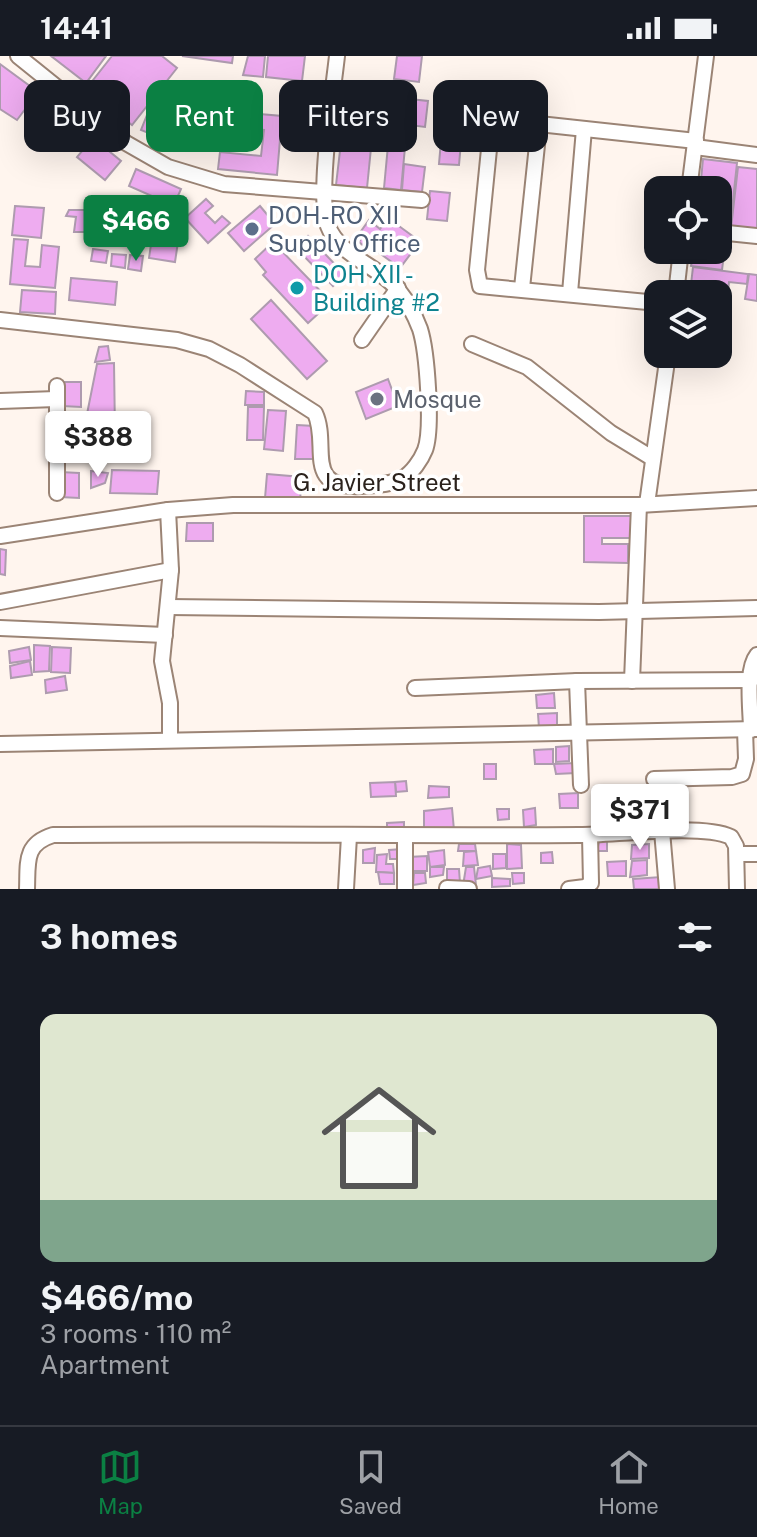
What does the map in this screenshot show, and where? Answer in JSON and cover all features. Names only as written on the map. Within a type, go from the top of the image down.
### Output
[{"type":"street","points":[[18,56],[126,143],[168,167],[224,184],[262,189],[325,190],[422,200]]},
{"type":"street","points":[[0,320],[177,340],[209,349],[315,413],[321,424],[321,469],[330,480],[356,486],[392,482],[411,471],[426,448],[424,344],[415,317],[398,288],[345,248],[330,231],[325,213],[337,56]]},
{"type":"street","points":[[691,176],[706,56]]},
{"type":"street","points":[[548,127],[695,144],[757,155]]},
{"type":"street","points":[[570,293],[584,129]]},
{"type":"street","points":[[489,152],[478,282],[483,287],[522,288],[644,301]]},
{"type":"street","points":[[522,288],[536,152]]},
{"type":"street","points":[[732,233],[757,236]]},
{"type":"street","points":[[362,340],[398,288]]},
{"type":"street","points":[[472,344],[527,367],[611,433],[652,458]]},
{"type":"street","points":[[632,681],[643,504],[666,368]]},
{"type":"street","points":[[0,401],[57,393],[57,493]]},
{"type":"street","name":"G. Javier Street","points":[[0,536],[168,510],[233,505],[643,504],[757,498]]},
{"type":"street","points":[[168,510],[171,570],[162,661],[170,703],[170,739]]},
{"type":"street","points":[[0,602],[171,570]]},
{"type":"street","points":[[169,607],[634,611],[757,608]]},
{"type":"street","points":[[0,628],[165,635]]},
{"type":"street","points":[[654,779],[732,777],[742,774],[751,730],[752,663],[757,655]]},
{"type":"street","points":[[415,688],[577,681],[751,680]]},
{"type":"street","points":[[577,681],[581,785]]},
{"type":"street","points":[[0,744],[751,730]]},
{"type":"street","points":[[662,831],[667,889]]},
{"type":"street","points":[[27,889],[31,848],[38,839],[53,835],[590,835],[662,831],[727,834],[734,841],[737,854],[737,889]]},
{"type":"street","points":[[569,889],[591,883],[590,835]]},
{"type":"street","points":[[346,889],[349,836]]},
{"type":"street","points":[[405,836],[405,889]]},
{"type":"street","points":[[737,854],[757,854]]},
{"type":"street","points":[[447,888],[469,889]]},
{"type":"building","points":[[51,56],[106,56],[88,80],[82,80]]},
{"type":"building","points":[[112,56],[162,56],[177,68],[168,80],[146,80],[146,107],[132,125],[130,80],[93,80]]},
{"type":"building","points":[[182,56],[233,56],[232,63]]},
{"type":"building","points":[[248,56],[265,56],[263,77],[243,75]]},
{"type":"building","points":[[268,56],[305,56],[302,80],[266,77]]},
{"type":"building","points":[[397,56],[422,56],[419,82],[394,79]]},
{"type":"building","points":[[0,64],[24,82],[24,111],[17,120],[0,109]]},
{"type":"building","points":[[417,100],[428,101],[425,127],[417,126]]},
{"type":"building","points":[[263,114],[279,116],[277,175],[218,169],[220,152],[261,156]]},
{"type":"building","points":[[81,152],[110,152],[121,161],[105,180],[77,157]]},
{"type":"building","points":[[340,152],[371,152],[367,188],[336,185]]},
{"type":"building","points":[[387,152],[405,152],[401,190],[384,188]]},
{"type":"building","points":[[440,152],[460,152],[459,165],[439,164]]},
{"type":"building","points":[[703,159],[737,163],[732,209],[732,176],[701,176]]},
{"type":"building","points":[[404,164],[425,167],[422,192],[402,190]]},
{"type":"building","points":[[738,167],[757,169],[757,231],[732,228]]},
{"type":"building","points":[[136,169],[181,189],[170,214],[148,205],[152,196],[129,186]]},
{"type":"building","points":[[430,191],[450,193],[447,221],[427,219]]},
{"type":"building","points":[[206,199],[213,206],[205,213],[215,223],[222,216],[230,223],[208,243],[185,218]]},
{"type":"building","points":[[15,206],[44,208],[41,238],[12,235]]},
{"type":"building","name":"DOH-RO XII Supply Office","points":[[260,206],[275,224],[244,251],[228,233]]},
{"type":"building","points":[[69,210],[95,210],[93,232],[74,232],[76,217],[66,216]]},
{"type":"building","points":[[388,218],[418,240],[400,268],[367,244],[365,247],[359,242],[362,237],[359,234],[369,220],[380,229]]},
{"type":"building","points":[[153,231],[179,235],[175,262],[149,258]]},
{"type":"building","points":[[308,236],[345,275],[333,286],[296,248]]},
{"type":"building","points":[[14,239],[28,240],[25,266],[40,267],[42,245],[59,247],[55,288],[10,284]]},
{"type":"building","name":"DOH XII - Building #2","points":[[273,242],[331,302],[308,323],[263,275],[266,272],[255,259]]},
{"type":"building","points":[[93,249],[108,251],[106,263],[91,261]]},
{"type":"building","points":[[112,254],[126,255],[125,268],[111,266]]},
{"type":"building","points":[[130,255],[143,256],[141,271],[128,269]]},
{"type":"building","points":[[691,264],[723,264],[722,270]]},
{"type":"building","points":[[693,267],[748,274],[747,284],[732,280],[692,280]]},
{"type":"building","points":[[749,274],[757,275],[757,301],[745,299]]},
{"type":"building","points":[[71,278],[117,282],[115,305],[69,300]]},
{"type":"building","points":[[22,290],[56,292],[55,314],[20,312]]},
{"type":"building","points":[[271,300],[327,361],[307,379],[251,319]]},
{"type":"building","points":[[108,346],[110,360],[95,362],[99,347]]},
{"type":"building","points":[[114,363],[115,433],[83,434],[97,364]]},
{"type":"building","name":"Mosque","points":[[388,379],[398,406],[366,419],[356,392]]},
{"type":"building","points":[[62,382],[81,382],[81,407],[62,406]]},
{"type":"building","points":[[246,391],[264,392],[264,405],[245,405]]},
{"type":"building","points":[[248,407],[264,407],[263,440],[247,440]]},
{"type":"building","points":[[268,410],[286,411],[283,451],[264,449]]},
{"type":"building","points":[[59,415],[78,415],[78,440],[59,439]]},
{"type":"building","points":[[297,425],[314,426],[313,459],[295,459]]},
{"type":"building","points":[[112,470],[159,471],[157,494],[110,493]]},
{"type":"building","points":[[91,471],[108,473],[105,483],[91,488]]},
{"type":"building","points":[[60,472],[79,473],[79,498],[60,497]]},
{"type":"building","points":[[267,474],[302,477],[300,500],[265,498]]},
{"type":"building","points":[[584,516],[632,516],[631,538],[602,538],[602,544],[628,544],[628,563],[584,562]]},
{"type":"building","points":[[187,523],[213,523],[213,541],[186,541]]},
{"type":"building","points":[[0,549],[6,550],[5,575],[0,574]]},
{"type":"building","points":[[34,645],[50,646],[49,671],[34,672]]},
{"type":"building","points":[[29,647],[31,660],[10,663],[9,651]]},
{"type":"building","points":[[52,647],[71,648],[70,673],[51,672]]},
{"type":"building","points":[[30,661],[32,675],[11,678],[10,666]]},
{"type":"building","points":[[65,676],[67,690],[46,693],[45,680]]},
{"type":"building","points":[[554,693],[555,708],[537,708],[536,695]]},
{"type":"building","points":[[557,713],[557,728],[539,728],[538,714]]},
{"type":"building","points":[[569,746],[569,761],[556,762],[556,747]]},
{"type":"building","points":[[553,749],[553,764],[535,764],[534,750]]},
{"type":"building","points":[[576,763],[576,773],[556,774],[554,764]]},
{"type":"building","points":[[484,764],[496,764],[496,779],[484,779]]},
{"type":"building","points":[[406,781],[407,791],[396,792],[395,782]]},
{"type":"building","points":[[395,782],[396,796],[371,797],[370,783]]},
{"type":"building","points":[[429,786],[449,787],[449,797],[428,798]]},
{"type":"building","points":[[578,793],[578,808],[560,808],[559,794]]},
{"type":"building","points":[[452,808],[454,830],[424,833],[424,811]]},
{"type":"building","points":[[535,808],[536,825],[524,827],[523,810]]},
{"type":"building","points":[[497,809],[509,809],[509,819],[498,820]]},
{"type":"building","points":[[404,822],[404,830],[387,833],[387,823]]},
{"type":"building","points":[[607,840],[607,851],[597,851],[599,842]]},
{"type":"building","points":[[459,844],[475,844],[476,851],[458,851]]},
{"type":"building","points":[[507,844],[521,845],[522,868],[507,869]]},
{"type":"building","points":[[649,844],[649,858],[631,859],[632,845]]},
{"type":"building","points":[[375,848],[374,863],[363,863],[363,850]]},
{"type":"building","points":[[402,849],[401,859],[390,859],[389,850]]},
{"type":"building","points":[[444,850],[445,865],[430,867],[428,852]]},
{"type":"building","points":[[476,851],[478,865],[463,866],[464,852]]},
{"type":"building","points":[[552,852],[553,863],[541,863],[541,853]]},
{"type":"building","points":[[387,854],[386,864],[393,864],[394,873],[376,872],[377,855]]},
{"type":"building","points":[[493,854],[506,854],[506,868],[493,869]]},
{"type":"building","points":[[427,856],[427,871],[409,871],[408,857]]},
{"type":"building","points":[[647,860],[647,875],[630,877],[632,861]]},
{"type":"building","points":[[626,861],[626,876],[608,876],[607,862]]},
{"type":"building","points":[[490,866],[492,876],[476,879],[478,868]]},
{"type":"building","points":[[430,867],[444,867],[443,875],[430,877]]},
{"type":"building","points":[[466,867],[474,867],[476,885],[463,886]]},
{"type":"building","points":[[447,869],[459,869],[460,883],[447,884]]},
{"type":"building","points":[[378,872],[394,873],[394,884],[380,884]]},
{"type":"building","points":[[414,873],[425,873],[426,883],[413,885]]},
{"type":"building","points":[[512,873],[524,873],[524,883],[513,884]]},
{"type":"building","points":[[661,877],[662,889],[634,889],[633,879]]},
{"type":"building","points":[[492,878],[510,879],[510,886],[492,887]]},
{"type":"place","name":"DOH-RO XII Supply Office","points":[[252,229]]},
{"type":"place","name":"DOH XII - Building #2","points":[[297,288]]},
{"type":"place","name":"Mosque","points":[[377,399]]}]
